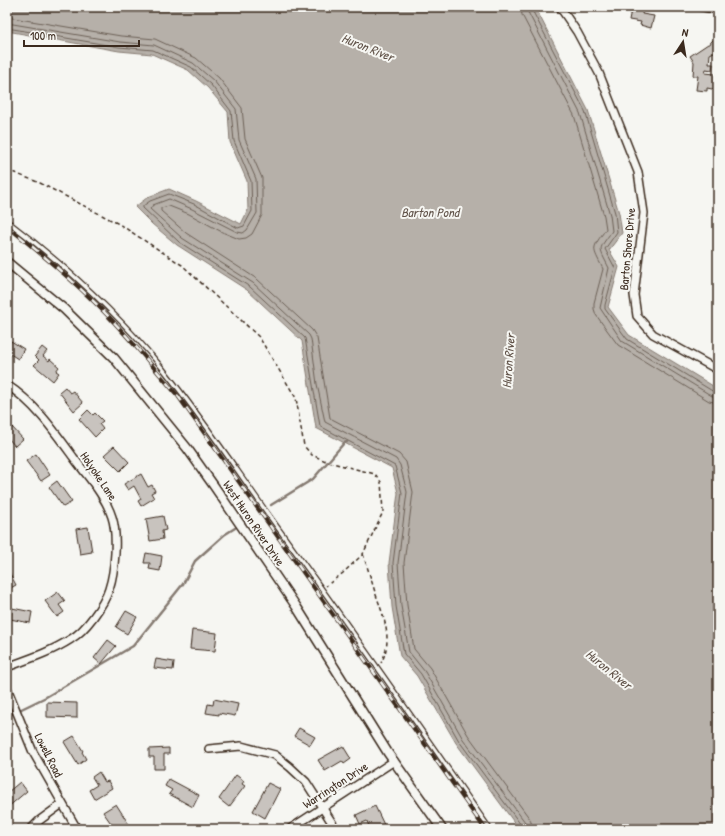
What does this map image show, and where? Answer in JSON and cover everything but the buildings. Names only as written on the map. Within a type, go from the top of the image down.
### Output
[{"type":"street","name":"Barton Shore Drive","points":[[560,7],[599,72],[638,172],[644,213],[634,294],[637,316],[652,334],[718,370]]},
{"type":"street","name":"West Huron River Drive","points":[[7,262],[64,309],[114,358],[187,448],[296,606],[394,761],[442,829]]},
{"type":"street","name":"Holyoke Lane","points":[[7,385],[33,407],[99,491],[112,517],[116,551],[109,589],[102,604],[86,626],[72,639],[44,654],[7,668]]},
{"type":"street","name":"Lowell Road","points":[[7,688],[33,752],[77,829]]},
{"type":"street","points":[[209,749],[241,746],[275,756],[290,767],[306,782],[336,829]]},
{"type":"street","name":"Warrington Drive","points":[[290,829],[394,761]]},
{"type":"street","points":[[31,829],[40,820],[62,804]]},
{"type":"lane","points":[[694,7],[718,12]]},
{"type":"lane","points":[[7,221],[42,247],[109,309],[162,369],[218,442],[379,668],[490,829]]},
{"type":"path","points":[[7,170],[40,184],[120,224],[182,265],[259,337],[296,398],[304,446],[312,454],[328,462],[375,474],[381,482],[383,512],[363,554],[343,573],[322,589]]},
{"type":"path","points":[[363,554],[386,625],[387,642],[385,657],[379,668]]},
{"type":"water","name":"Barton Pond","points":[[7,7],[535,7],[588,110],[619,213],[622,233],[609,250],[619,267],[608,307],[629,335],[718,389],[718,829],[519,829],[456,743],[417,676],[400,656],[392,607],[389,563],[398,493],[392,468],[316,428],[302,341],[247,290],[177,245],[152,224],[135,207],[148,197],[169,189],[241,224],[248,210],[247,181],[230,142],[228,112],[208,88],[188,70],[152,54],[119,51],[7,31]]},
{"type":"waterway","points":[[271,505],[313,479],[344,443],[347,442]]},
{"type":"waterway","points":[[7,716],[46,697],[133,646],[183,584],[195,561],[224,535],[235,528]]},
{"type":"railway","points":[[7,226],[77,285],[110,318],[178,396],[485,829]]},
{"type":"water label","name":"Huron River","points":[[368,47]]},
{"type":"water label","name":"Huron River","points":[[508,361]]},
{"type":"water label","name":"Huron River","points":[[609,669]]}]
